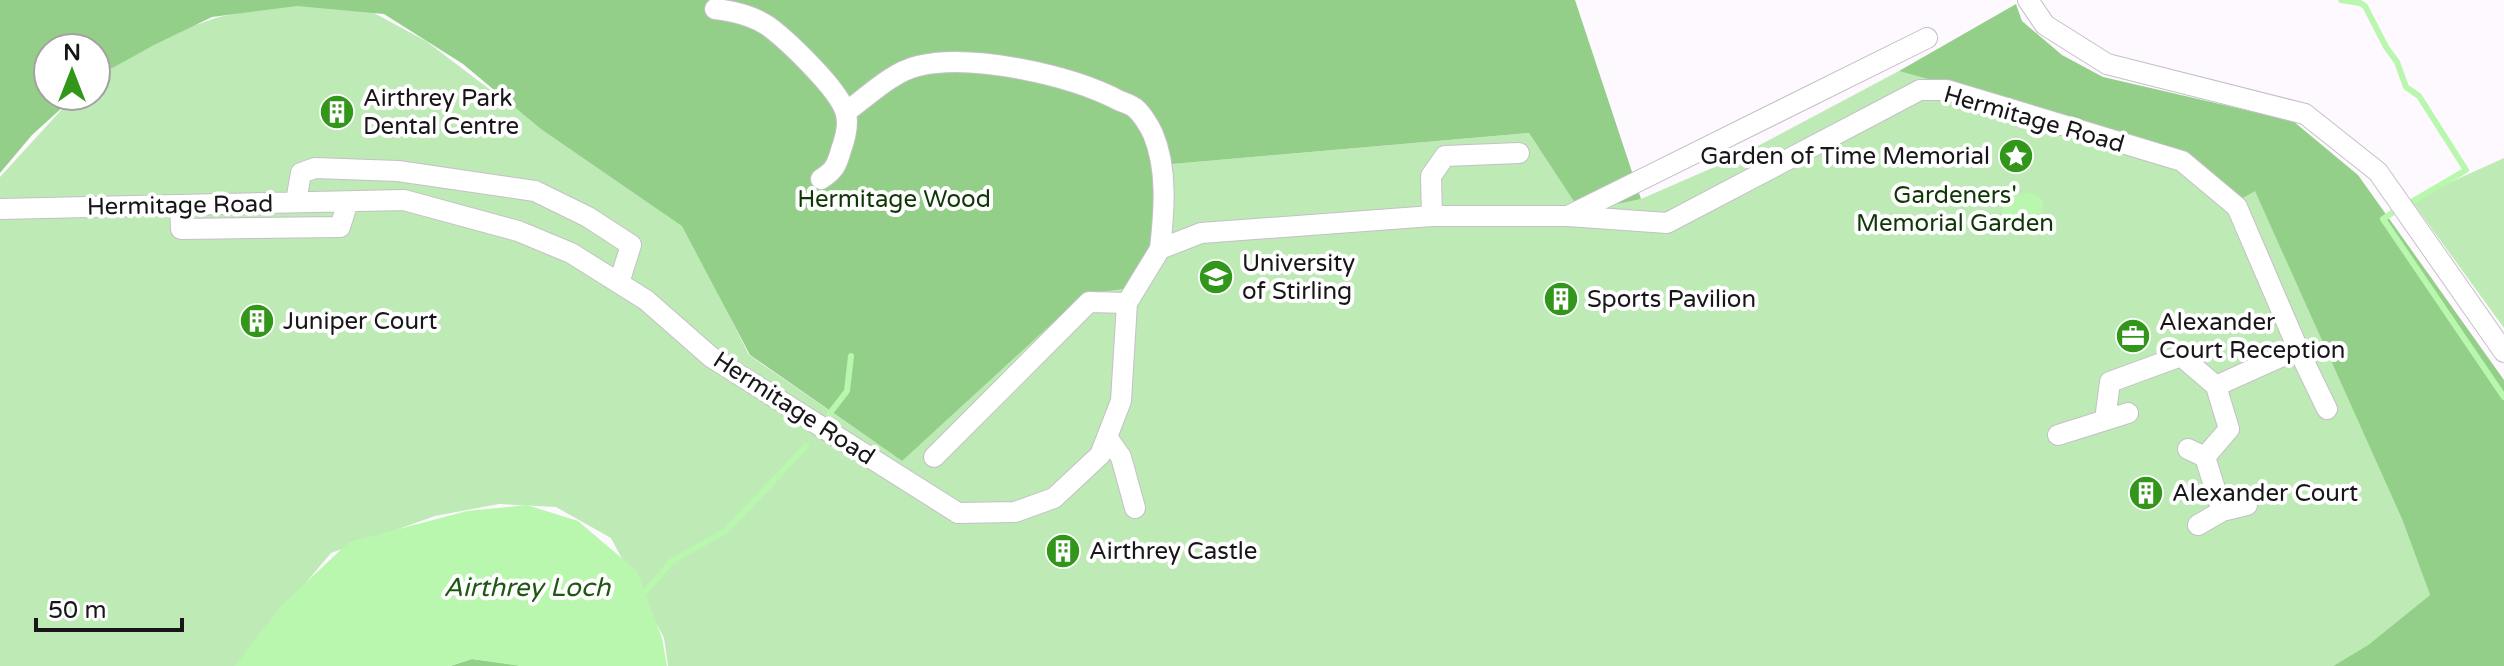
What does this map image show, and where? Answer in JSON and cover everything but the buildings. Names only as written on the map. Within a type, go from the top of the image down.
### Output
[{"type":"street","points":[[2028,0],[2045,25],[2107,64],[2305,114],[2378,172],[2504,352]]},
{"type":"street","points":[[715,9],[735,11],[767,25],[824,80],[846,112],[846,135],[835,170],[821,179]]},
{"type":"street","points":[[1568,216],[1927,38]]},
{"type":"street","points":[[846,112],[891,79],[916,66],[958,62],[1009,67],[1106,93],[1136,109],[1153,134],[1164,181],[1160,249]]},
{"type":"street","name":"Hermitage Road","points":[[0,209],[404,200],[518,231],[571,253],[646,300],[711,357],[958,513],[1015,512],[1054,498],[1100,455],[1121,401],[1127,303],[1160,249],[1207,232],[1432,216],[1568,216],[1667,223],[1920,90],[1947,90],[2182,161],[2237,207],[2327,409]]},
{"type":"street","points":[[1432,216],[1431,176],[1445,156],[1519,153]]},
{"type":"street","points":[[296,201],[301,173],[315,168],[427,174],[535,191],[588,217],[631,245],[619,283]]},
{"type":"street","points":[[180,205],[181,229],[340,227],[348,202]]},
{"type":"street","points":[[934,457],[1089,302],[1127,303]]},
{"type":"street","points":[[2216,386],[2298,349]]},
{"type":"street","points":[[2105,420],[2110,382],[2181,356],[2216,386],[2229,429],[2196,453],[2222,511]]},
{"type":"street","points":[[2058,435],[2128,413]]},
{"type":"street","points":[[1107,437],[1121,457],[1135,508]]},
{"type":"street","points":[[2198,525],[2222,511],[2247,505]]},
{"type":"green space","name":"Hermitage Wood","points":[[0,0],[1575,0],[1641,199],[1581,212],[1529,133],[1172,164],[1165,242],[1131,288],[1084,294],[902,461],[750,355],[682,226],[541,129],[463,64],[384,14],[297,6],[212,17],[112,68],[112,32],[32,32],[32,112],[57,112],[32,135],[0,173]]},
{"type":"green space","name":"University of Stirling","points":[[286,4],[372,12],[426,41],[497,95],[683,224],[749,355],[902,461],[1171,164],[1529,133],[1582,212],[1641,199],[1735,158],[1899,71],[2182,150],[2240,198],[2255,190],[2404,521],[2430,595],[2368,645],[2333,666],[668,666],[664,638],[611,538],[556,507],[499,504],[435,516],[331,553],[236,666],[0,666],[0,177],[59,112],[112,112],[112,68],[149,41],[219,17]]},
{"type":"green space","points":[[2016,4],[2022,21],[2062,55],[2103,77],[2293,121],[2358,175],[2504,380],[2504,666],[2333,666],[2368,645],[2430,595],[2403,521],[2255,191],[2241,199],[2182,150],[1899,71]]},
{"type":"green space","points":[[2504,158],[2504,328],[2411,200]]},
{"type":"green space","points":[[472,659],[517,665],[521,666],[450,666]]},
{"type":"water","points":[[2027,192],[2038,196],[2043,202],[2042,214],[2029,220],[2005,219],[2002,214],[2004,200]]},
{"type":"water","name":"Airthrey Loch","points":[[527,505],[578,521],[637,571],[662,638],[667,666],[521,666],[472,659],[449,666],[235,666],[281,606],[349,542],[467,511]]},
{"type":"waterway","points":[[2341,0],[2365,6],[2397,62],[2406,87],[2419,96],[2466,170],[2413,201]]},
{"type":"waterway","points":[[2392,213],[2383,219],[2504,397]]},
{"type":"waterway","points":[[830,413],[847,391],[851,356]]},
{"type":"waterway","points":[[645,592],[672,561],[727,530],[806,446]]},
{"type":"place","name":"Airthrey Park Dental Centre","points":[[337,112]]},
{"type":"place","name":"Garden of Time Memorial","points":[[2016,156]]},
{"type":"place","name":"University of Stirling","points":[[1216,277]]},
{"type":"place","name":"Sports Pavilion","points":[[1561,299]]},
{"type":"place","name":"Juniper Court","points":[[257,321]]},
{"type":"place","name":"Alexander Court Reception","points":[[2133,336]]},
{"type":"place","name":"Alexander Court","points":[[2146,493]]},
{"type":"place","name":"Airthrey Castle","points":[[1063,551]]},
{"type":"park label","name":"Gardeners' Memorial Garden","points":[[1955,209]]}]
